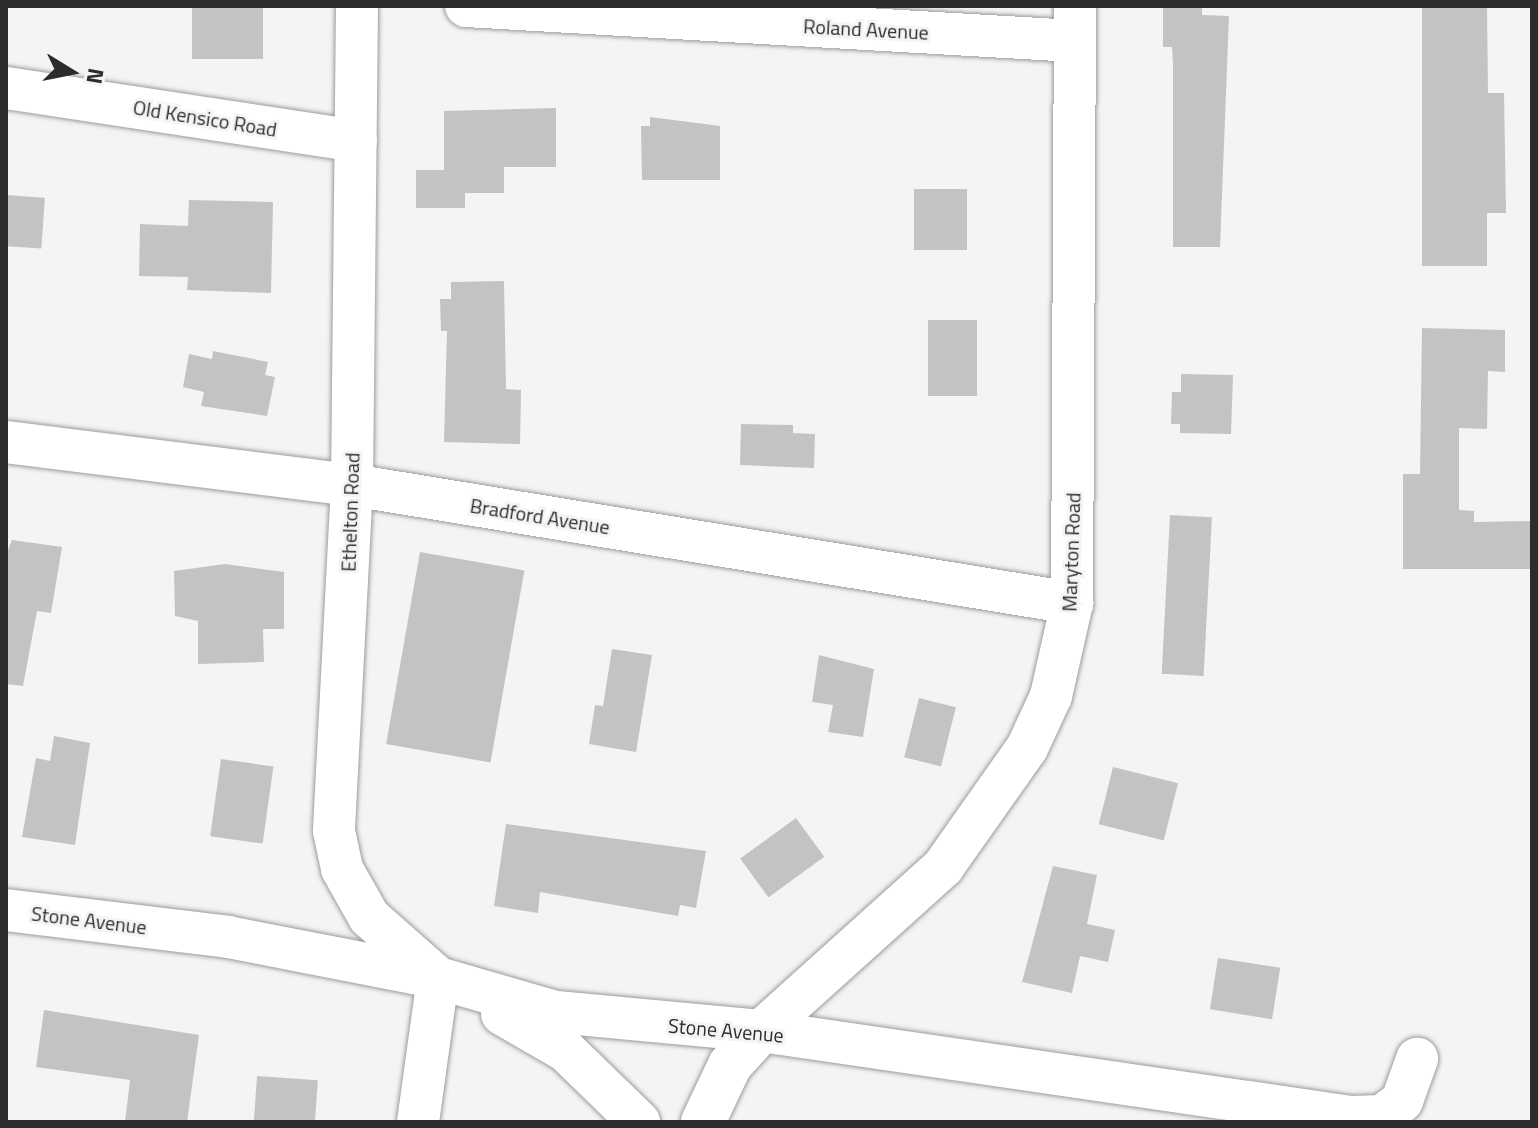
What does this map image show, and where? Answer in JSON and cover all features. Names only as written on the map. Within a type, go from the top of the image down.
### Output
[{"type":"street","name":"Ethelton Road","points":[[357,6],[352,485],[334,831],[342,869],[369,917],[438,978]]},
{"type":"street","name":"Roland Avenue","points":[[466,6],[1074,24]]},
{"type":"street","name":"Maryton Road","points":[[761,1031],[909,902],[982,819],[1051,696],[1072,603],[1074,24]]},
{"type":"street","name":"Old Kensico Road","points":[[6,88],[356,141]]},
{"type":"street","name":"Bradford Avenue","points":[[6,442],[352,485],[1072,603]]},
{"type":"street","name":"Stone Avenue","points":[[6,910],[228,937],[438,978],[556,1012],[761,1031],[1351,1117],[1382,1116],[1402,1101],[1417,1059]]},
{"type":"street","points":[[418,1122],[438,978],[566,1051],[639,1122]]},
{"type":"street","points":[[703,1122],[730,1065],[761,1031]]},
{"type":"building","points":[[192,6],[263,6],[263,59],[192,59]]},
{"type":"building","points":[[1163,6],[1202,6],[1202,15],[1229,16],[1220,247],[1173,247],[1173,65],[1172,47],[1163,47]]},
{"type":"building","points":[[1422,6],[1487,6],[1488,93],[1504,93],[1506,213],[1487,213],[1487,266],[1422,266]]},
{"type":"building","points":[[556,108],[556,167],[504,167],[504,193],[465,193],[465,208],[416,208],[416,170],[444,170],[444,111]]},
{"type":"building","points":[[650,117],[720,126],[720,180],[642,180],[641,126],[650,126]]},
{"type":"building","points":[[914,189],[967,189],[967,250],[914,250]]},
{"type":"building","points":[[6,195],[45,198],[41,249],[6,246]]},
{"type":"building","points":[[189,200],[273,202],[271,293],[187,290],[188,277],[139,276],[140,224],[188,226]]},
{"type":"building","points":[[504,281],[506,389],[521,390],[520,444],[444,442],[447,331],[441,331],[440,299],[451,299],[451,282]]},
{"type":"building","points":[[928,320],[977,320],[977,396],[928,396]]},
{"type":"building","points":[[1422,328],[1505,330],[1505,372],[1488,371],[1487,429],[1459,428],[1459,510],[1474,511],[1474,522],[1532,521],[1532,569],[1403,569],[1403,474],[1420,474]]},
{"type":"building","points":[[213,351],[268,362],[265,375],[275,377],[267,416],[201,406],[204,392],[183,387],[189,354],[212,359]]},
{"type":"building","points":[[1181,374],[1233,375],[1231,434],[1180,433],[1180,424],[1171,424],[1172,392],[1181,392]]},
{"type":"building","points":[[741,424],[793,425],[793,433],[815,434],[814,468],[740,465]]},
{"type":"building","points":[[1170,515],[1212,517],[1204,676],[1162,674]]},
{"type":"building","points":[[12,540],[62,547],[51,613],[37,611],[23,686],[6,684],[6,555]]},
{"type":"building","points":[[420,552],[524,570],[491,762],[386,744]]},
{"type":"building","points":[[225,564],[284,572],[284,629],[263,629],[264,662],[198,664],[198,621],[175,616],[174,571]]},
{"type":"building","points":[[612,649],[652,655],[636,752],[589,744],[595,705],[603,706]]},
{"type":"building","points":[[819,655],[874,669],[863,737],[828,732],[833,705],[812,702]]},
{"type":"building","points":[[919,698],[956,707],[941,766],[904,757]]},
{"type":"building","points":[[54,736],[90,743],[75,845],[22,837],[36,758],[50,761]]},
{"type":"building","points":[[221,759],[273,766],[263,844],[210,836]]},
{"type":"building","points":[[1113,767],[1178,783],[1164,840],[1099,824]]},
{"type":"building","points":[[796,818],[824,857],[768,897],[740,859]]},
{"type":"building","points":[[506,824],[706,851],[696,908],[680,905],[678,916],[540,892],[538,913],[494,906]]},
{"type":"building","points":[[1053,866],[1097,875],[1087,924],[1115,930],[1108,962],[1080,956],[1072,993],[1022,982]]},
{"type":"building","points":[[1218,958],[1280,968],[1272,1019],[1210,1009]]},
{"type":"building","points":[[44,1010],[199,1035],[187,1122],[125,1122],[130,1080],[36,1067]]},
{"type":"building","points":[[257,1076],[318,1080],[315,1122],[254,1122]]}]
